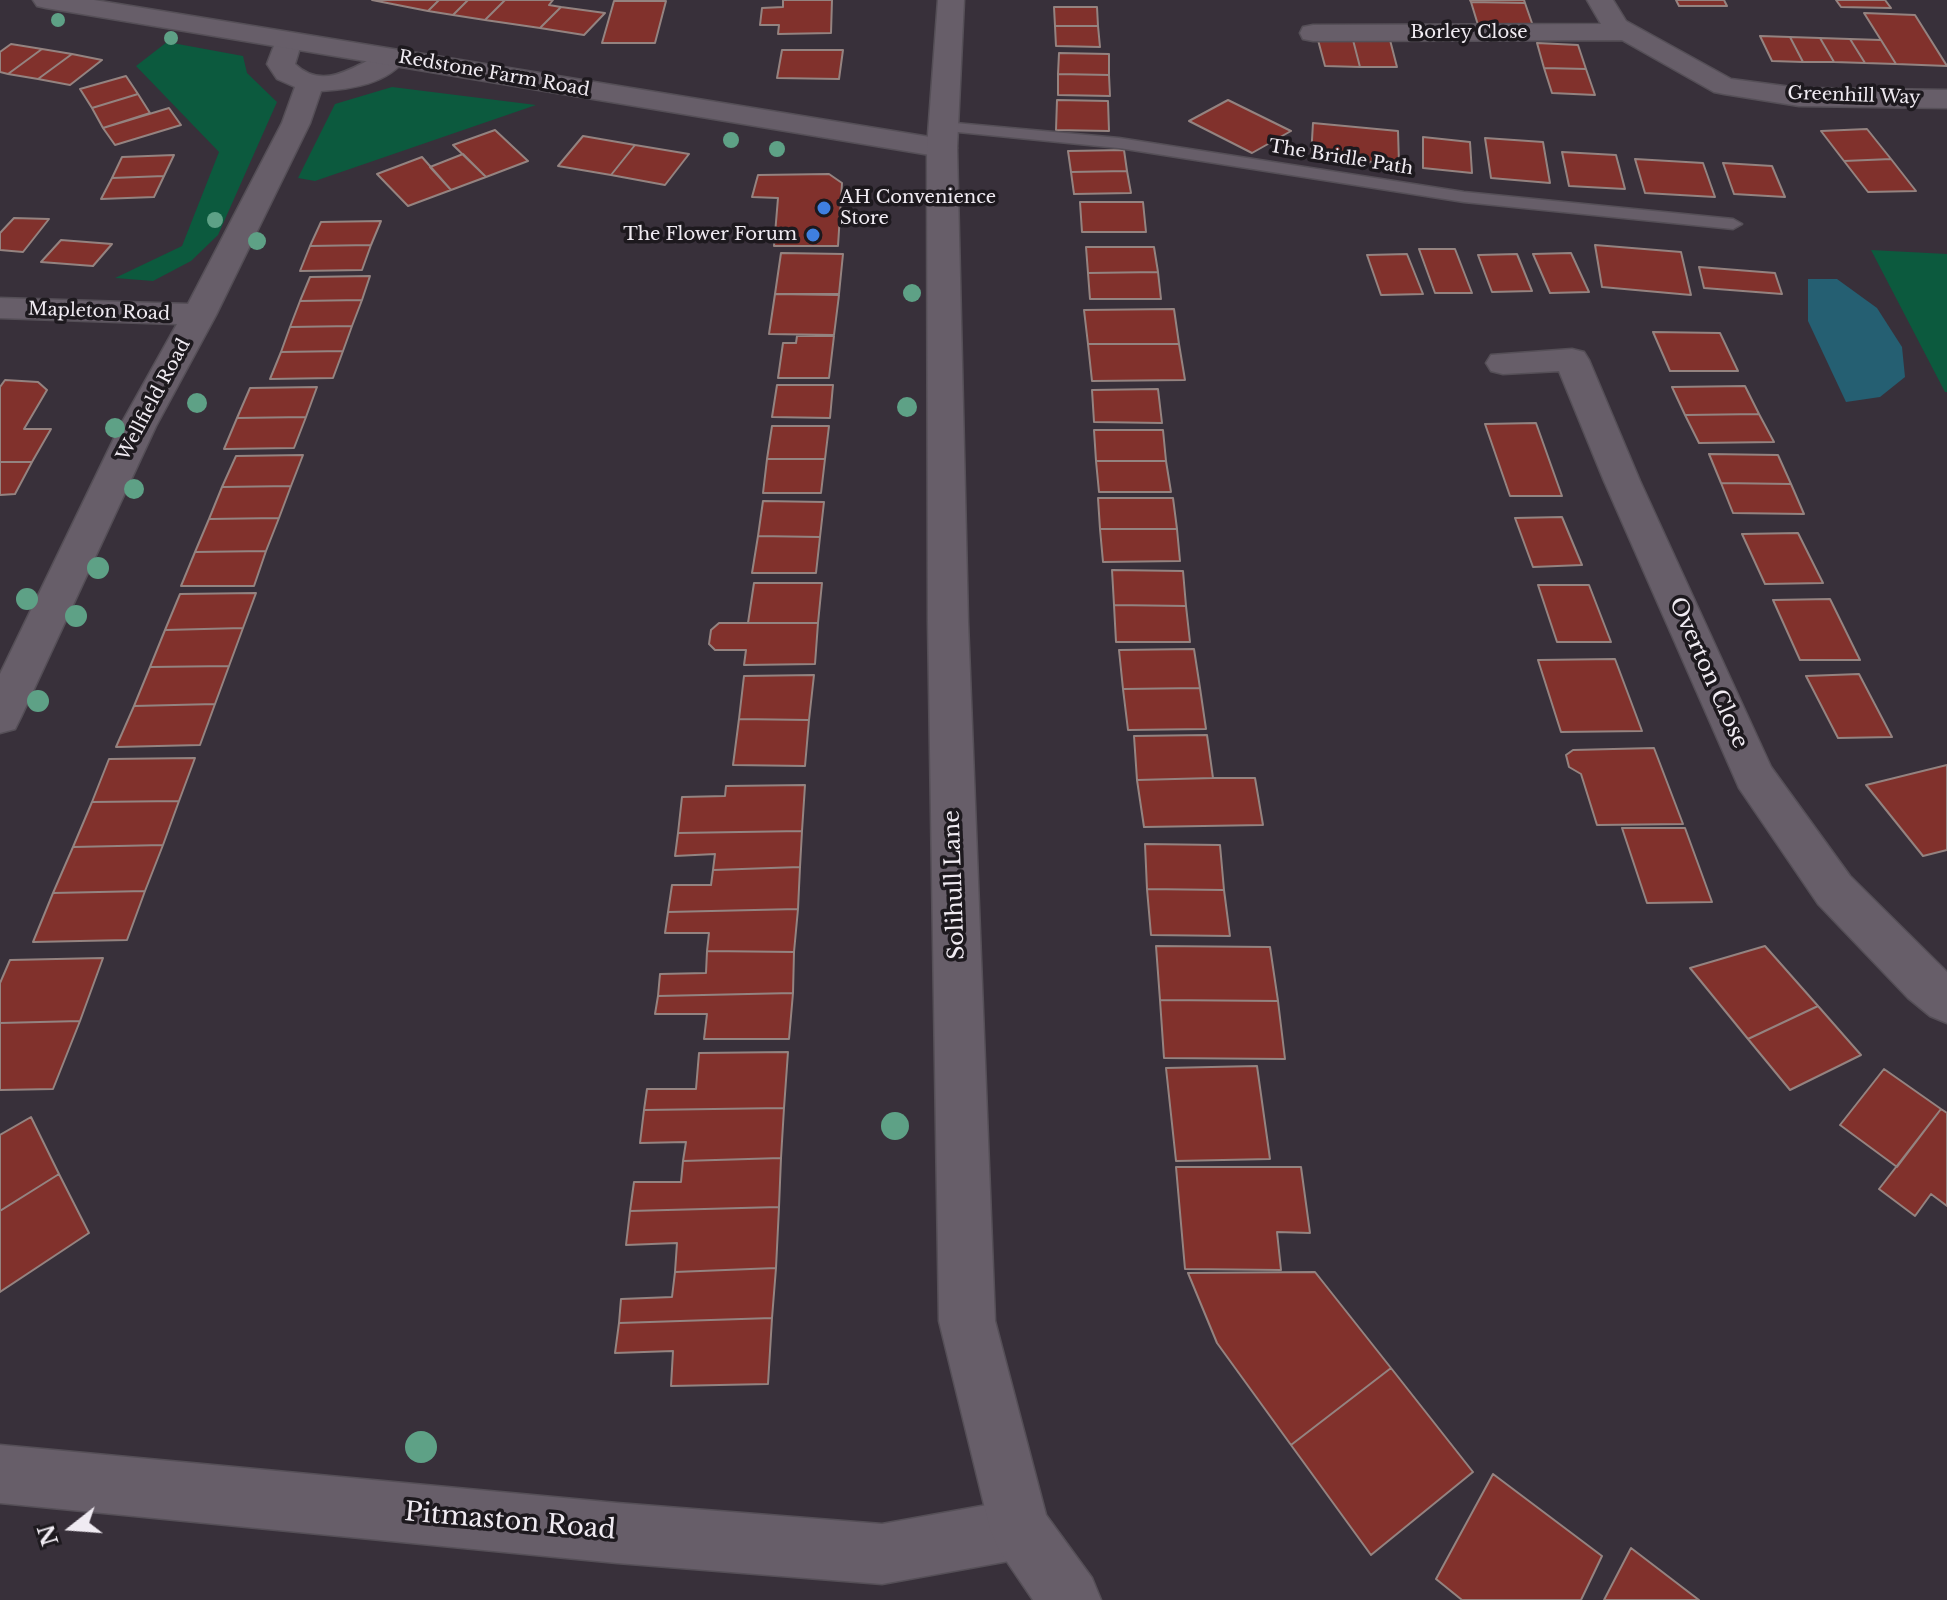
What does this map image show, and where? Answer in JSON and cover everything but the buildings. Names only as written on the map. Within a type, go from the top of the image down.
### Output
[{"type":"street","name":"Redstone Farm Road","points":[[46,0],[288,41],[943,138]]},
{"type":"street","name":"Solihull Lane","points":[[951,0],[943,138],[948,622],[967,1321],[1020,1529],[1070,1600]]},
{"type":"street","name":"Greenhill Way","points":[[1600,0],[1616,26],[1724,86],[1799,97],[1947,99]]},
{"type":"street","name":"Borley Close","points":[[1313,33],[1625,32]]},
{"type":"street","points":[[288,41],[281,64],[287,73],[310,84],[347,81],[376,73],[393,57]]},
{"type":"street","name":"Wellfield Road","points":[[0,717],[138,426],[199,315],[296,123],[310,84]]},
{"type":"street","name":"Mapleton Road","points":[[0,308],[199,315]]},
{"type":"street","name":"Overton Close","points":[[1503,363],[1572,360],[1622,481],[1754,776],[1834,890],[1925,983],[1947,1001]]},
{"type":"street","name":"Pitmaston Road","points":[[0,1474],[633,1534],[882,1554],[1020,1529]]},
{"type":"lane","name":"The Bridle Path","points":[[943,138],[1119,143],[1464,197],[1733,224]]},
{"type":"green space","points":[[167,42],[243,56],[247,73],[277,102],[218,235],[191,261],[153,281],[115,278],[182,246],[219,152],[136,66]]},
{"type":"green space","points":[[392,87],[536,105],[315,181],[298,178],[335,104]]},
{"type":"green space","points":[[1871,250],[1947,254],[1947,392],[1945,392]]},
{"type":"water","points":[[1808,279],[1837,279],[1877,308],[1902,347],[1905,377],[1880,397],[1846,402],[1808,321]]},
{"type":"place","name":"AH Convenience Store","points":[[824,208]]},
{"type":"place","name":"The Flower Forum","points":[[813,235]]}]
